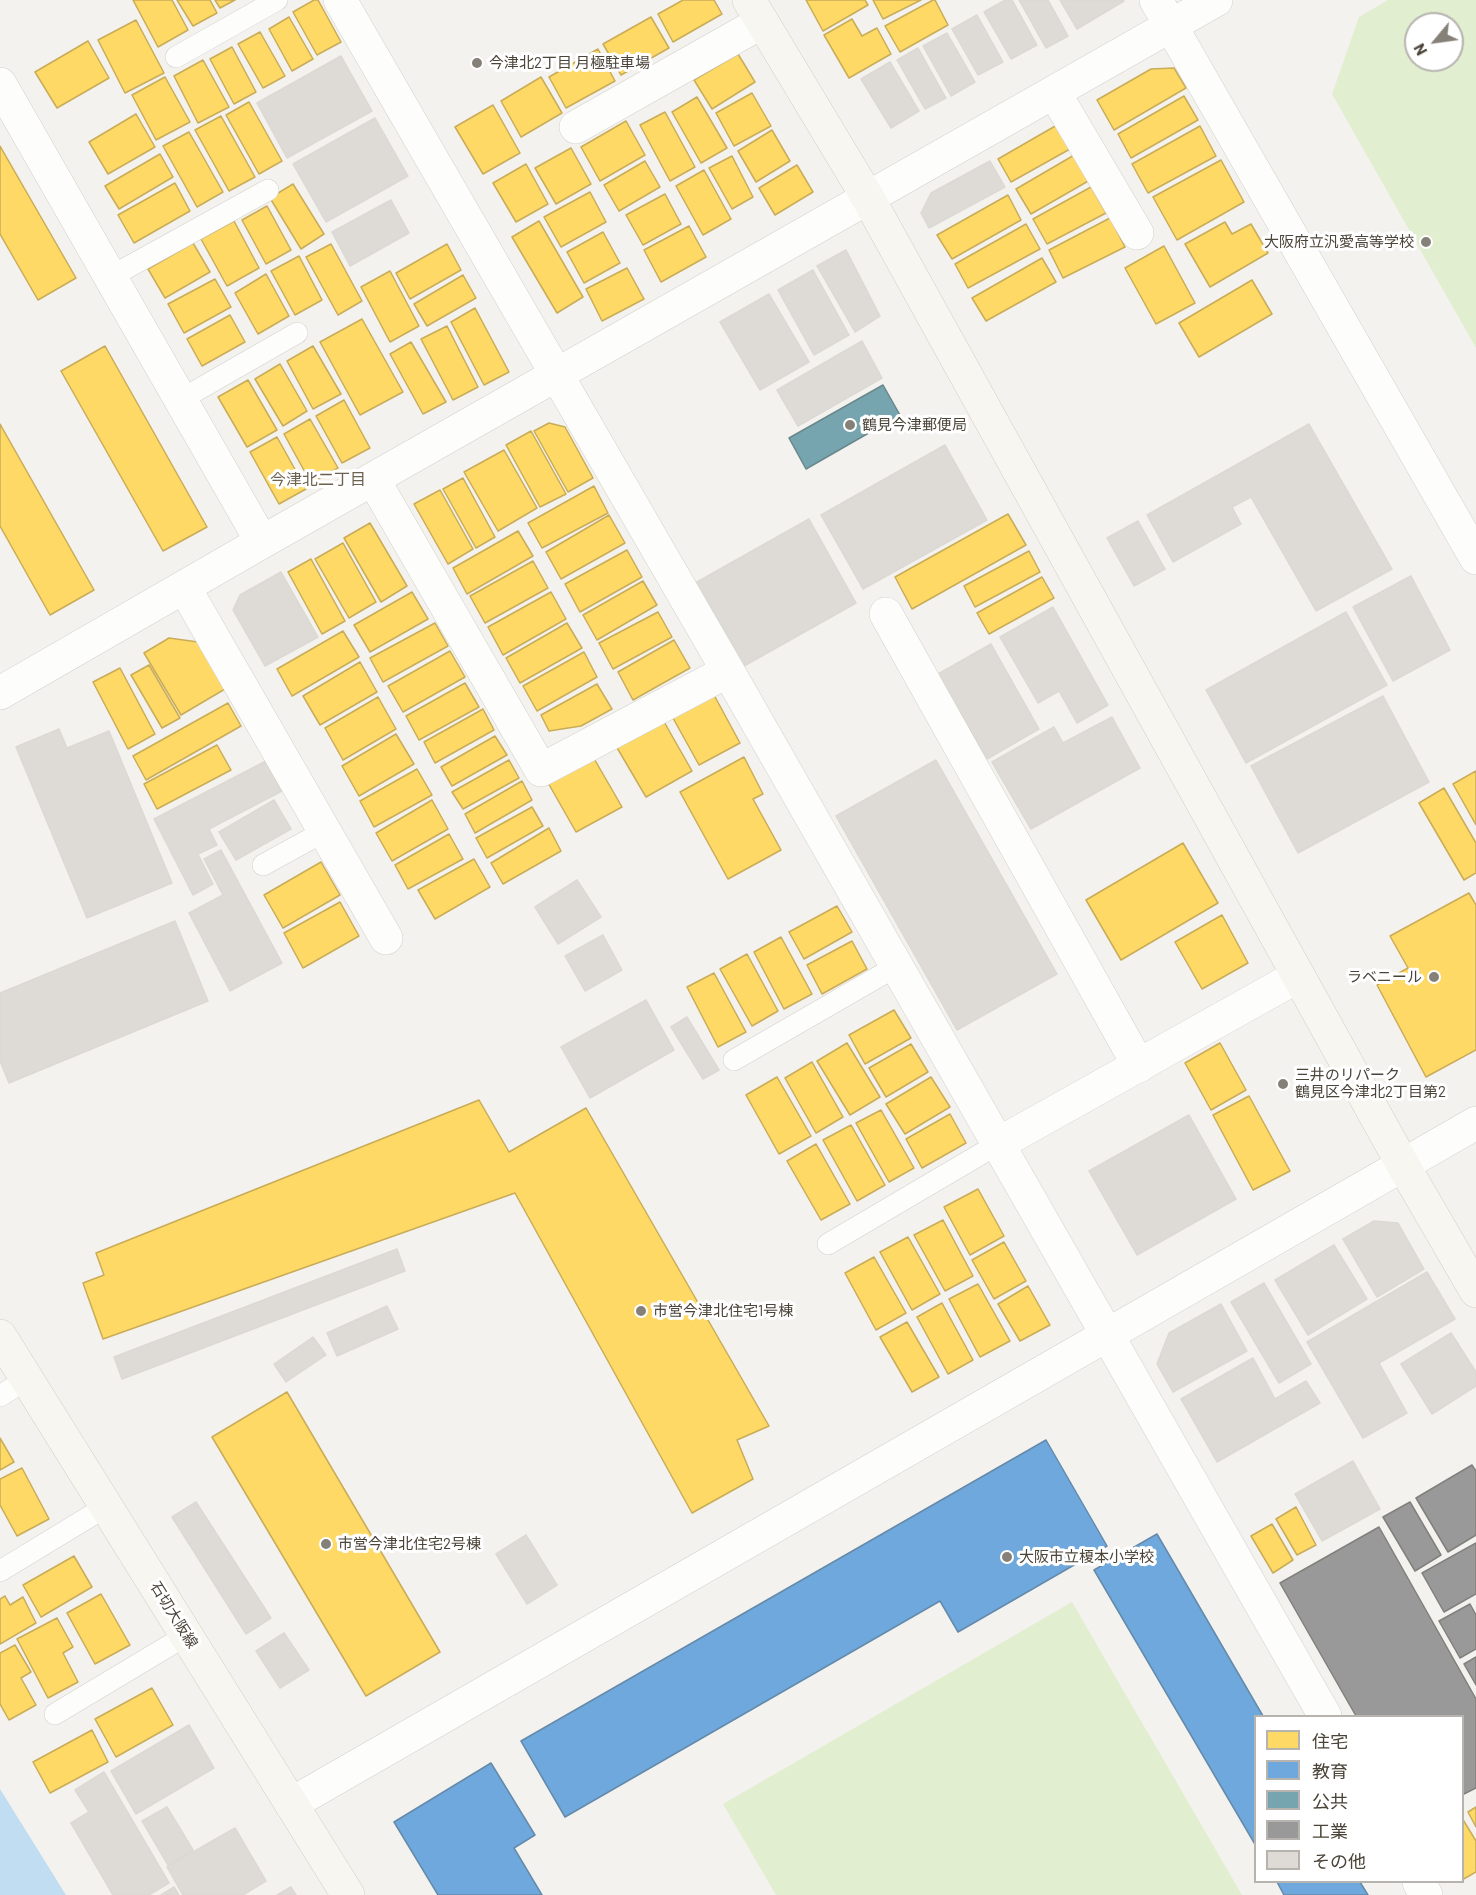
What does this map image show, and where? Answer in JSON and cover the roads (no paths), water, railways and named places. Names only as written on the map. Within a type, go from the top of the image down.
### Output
[{"type":"street","points":[[340,0],[728,671],[1324,1715]]},
{"type":"street","points":[[0,693],[184,586],[1054,92],[1163,13],[1216,0]]},
{"type":"street","points":[[576,127],[756,11],[868,198],[1403,1165],[1476,1291]]},
{"type":"street","points":[[1163,13],[1476,558]]},
{"type":"street","points":[[0,84],[262,542]]},
{"type":"street","points":[[1054,92],[1137,233]]},
{"type":"street","points":[[373,479],[541,770],[728,671]]},
{"type":"street","points":[[184,586],[386,938]]},
{"type":"street","points":[[885,614],[1139,1066]]},
{"type":"street","points":[[998,1144],[1298,976]]},
{"type":"street","points":[[291,1804],[1476,1123]]},
{"type":"street","name":"石切大阪線","points":[[0,1336],[348,1895]]},
{"type":"lane","points":[[176,57],[277,0]]},
{"type":"lane","points":[[110,277],[268,190]]},
{"type":"lane","points":[[180,400],[297,333]]},
{"type":"lane","points":[[263,865],[325,831]]},
{"type":"lane","points":[[734,1060],[897,966]]},
{"type":"lane","points":[[828,1244],[998,1144]]},
{"type":"lane","points":[[0,1396],[27,1379]]},
{"type":"lane","points":[[0,1571],[106,1506]]},
{"type":"lane","points":[[54,1714],[187,1635]]},
{"type":"water","points":[[0,1789],[66,1895],[0,1895]]},
{"type":"place","name":"今津北2丁目 月極駐車場","points":[[477,63]]},
{"type":"place","name":"大阪府立汎愛高等学校","points":[[1426,242]]},
{"type":"place","name":"鶴見今津郵便局","points":[[850,425]]},
{"type":"place","name":"ラベニール","points":[[1434,977]]},
{"type":"place","name":"三井のリパーク 鶴見区今津北2丁目第2","points":[[1283,1084]]},
{"type":"place","name":"市営今津北住宅1号棟","points":[[641,1311]]},
{"type":"place","name":"市営今津北住宅2号棟","points":[[326,1544]]},
{"type":"place","name":"大阪市立榎本小学校","points":[[1007,1557]]},
{"type":"district","name":"今津北二丁目","points":[[318,480]]}]
